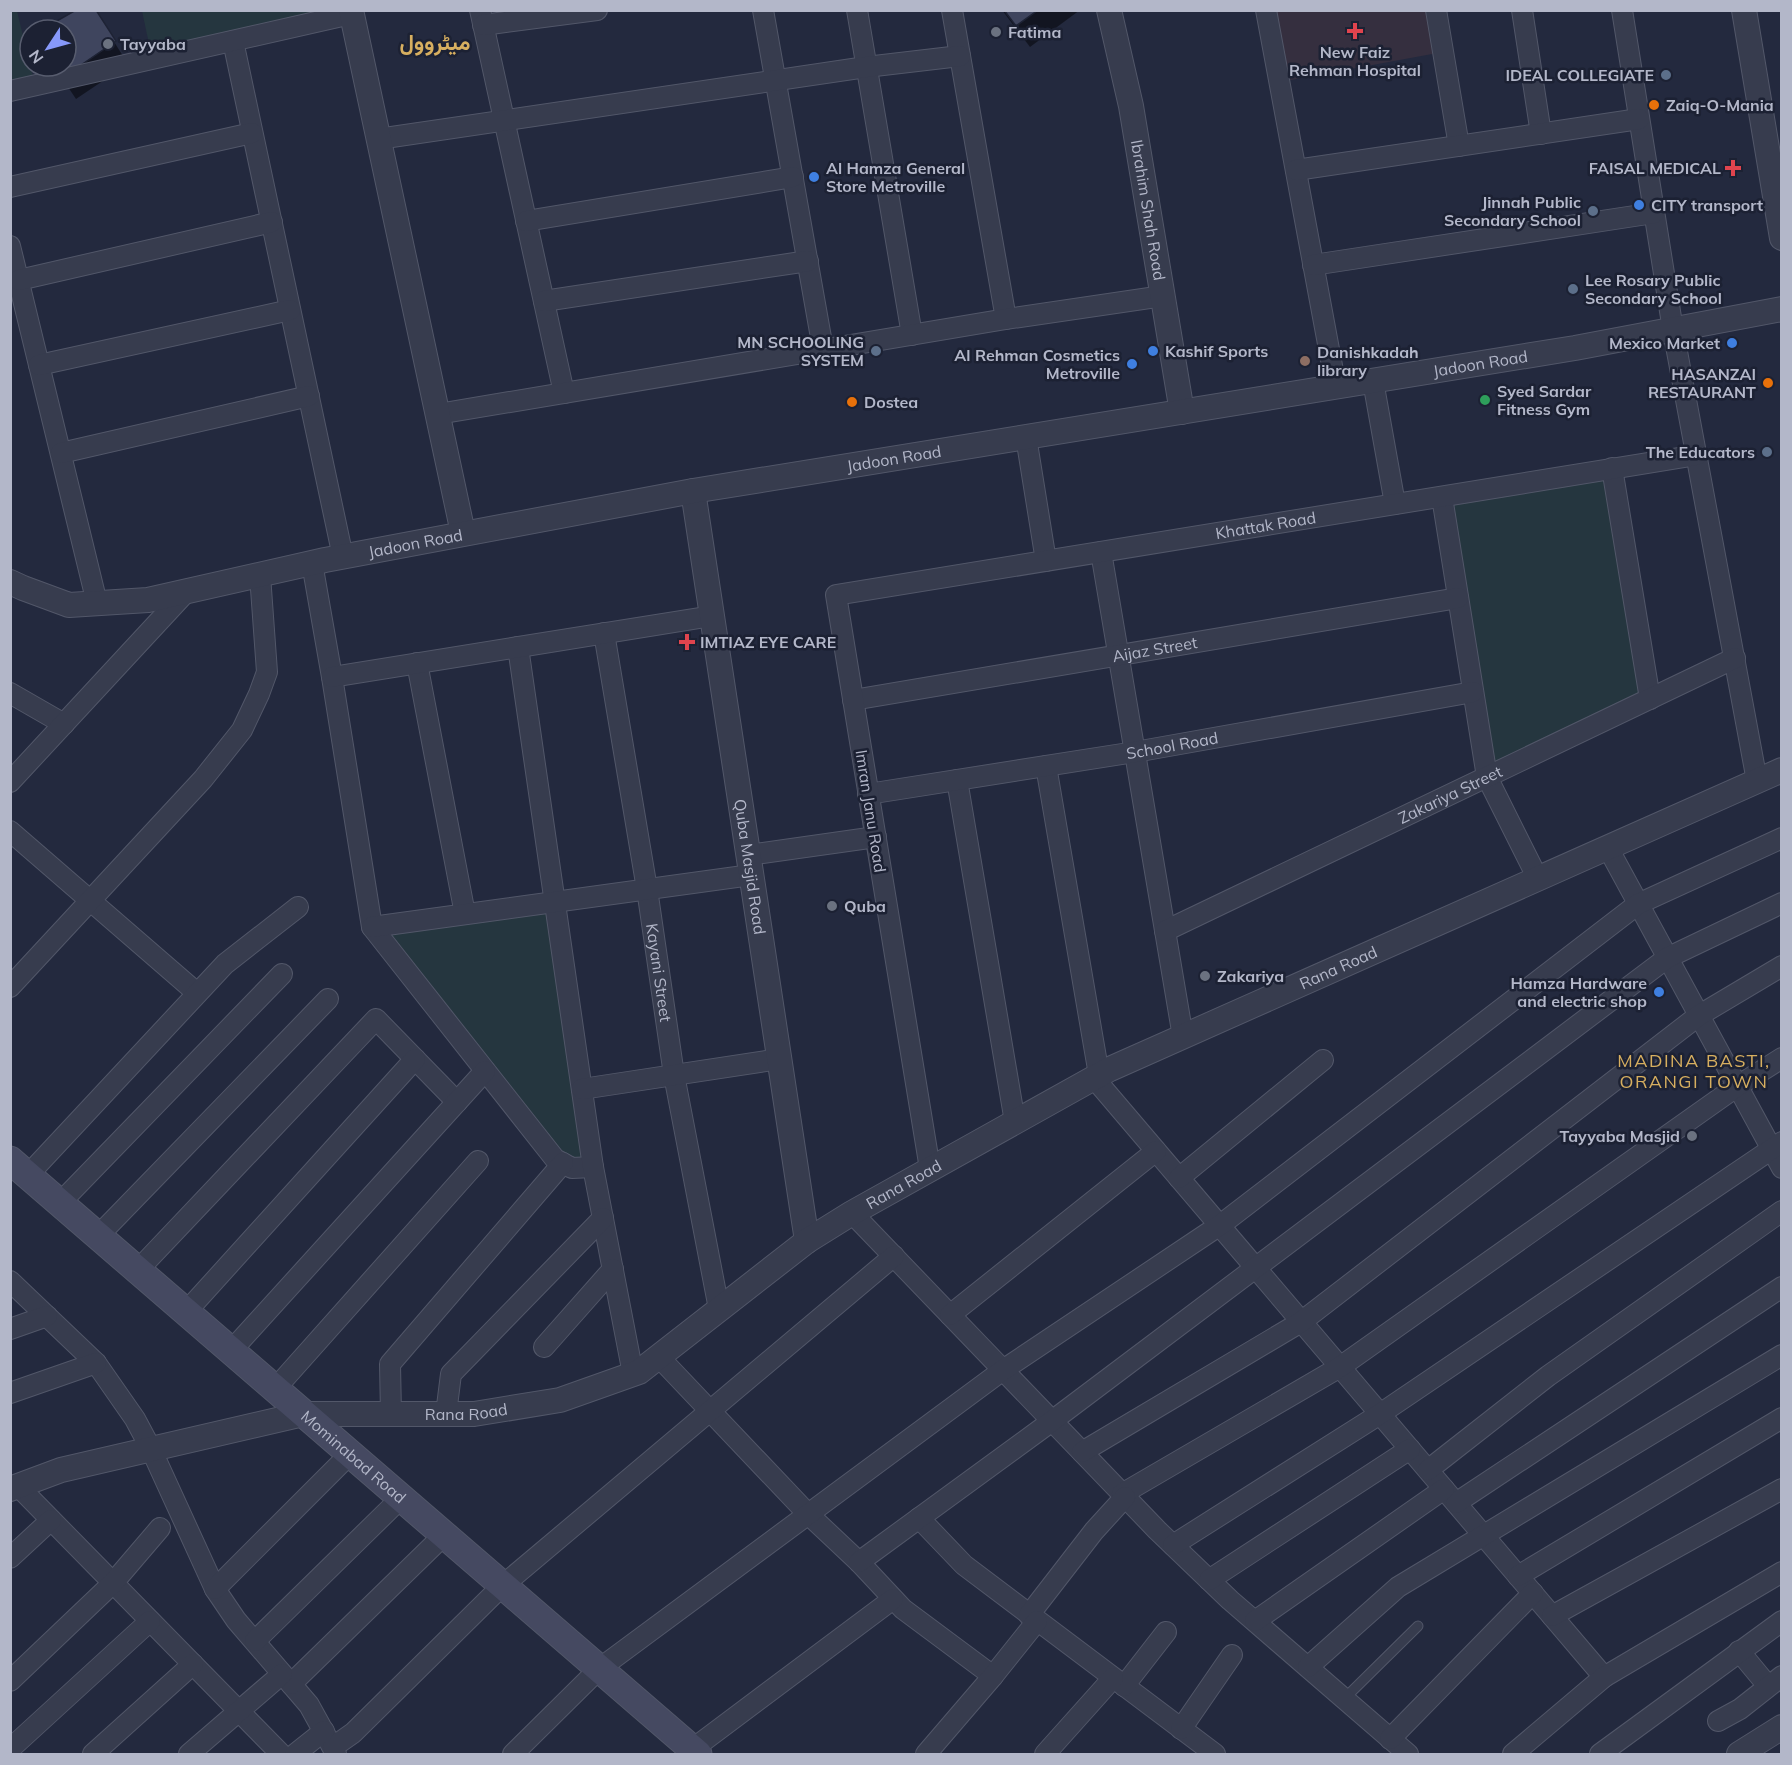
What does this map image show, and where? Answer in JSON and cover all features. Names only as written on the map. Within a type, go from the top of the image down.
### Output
[{"type":"main road","name":"Mominabad Road","points":[[19,1168],[599,1669],[692,1753]]},
{"type":"street","points":[[564,393],[481,18],[597,10]]},
{"type":"street","points":[[763,10],[824,349]]},
{"type":"street","points":[[857,10],[912,335]]},
{"type":"street","points":[[952,10],[1006,319]]},
{"type":"street","name":"Ibrahim Shah Road","points":[[1109,10],[1131,106],[1182,412]]},
{"type":"street","points":[[1266,10],[1336,387]]},
{"type":"street","points":[[1436,10],[1459,146]]},
{"type":"street","points":[[1522,10],[1541,134]]},
{"type":"street","points":[[1622,10],[1673,330],[1758,781]]},
{"type":"street","points":[[1744,10],[1775,159],[1782,238]]},
{"type":"street","points":[[10,91],[351,12],[464,533]]},
{"type":"street","points":[[233,41],[343,556]]},
{"type":"street","points":[[378,139],[866,67],[960,56]]},
{"type":"street","points":[[1296,170],[1639,119]]},
{"type":"street","points":[[10,187],[252,132]]},
{"type":"street","points":[[526,221],[793,177]]},
{"type":"street","points":[[1313,265],[1654,213]]},
{"type":"street","points":[[19,280],[272,222]]},
{"type":"street","points":[[10,246],[97,603]]},
{"type":"street","points":[[544,300],[808,261]]},
{"type":"street","points":[[438,414],[1006,319],[1163,296]]},
{"type":"street","name":"Jadoon Road","points":[[10,582],[69,605],[148,600],[343,556],[693,491],[1575,348],[1782,309]]},
{"type":"street","points":[[39,365],[290,310]]},
{"type":"street","points":[[1373,381],[1395,504]]},
{"type":"street","points":[[61,453],[309,396]]},
{"type":"street","points":[[1026,437],[1046,561]]},
{"type":"street","name":"Khattak Road","points":[[836,595],[1696,455]]},
{"type":"street","points":[[1612,468],[1650,699]]},
{"type":"street","name":"Quba Masjid Road","points":[[693,491],[807,1241]]},
{"type":"street","points":[[1442,497],[1487,777],[1538,879]]},
{"type":"street","points":[[1101,552],[1183,1037]]},
{"type":"street","points":[[312,563],[372,927],[555,1159],[572,1168],[593,1167]]},
{"type":"street","points":[[10,987],[203,779],[242,730],[267,672],[260,575]]},
{"type":"street","points":[[10,782],[187,591]]},
{"type":"street","name":"Imran Janu Road","points":[[836,595],[930,1169]]},
{"type":"street","name":"Aijaz Street","points":[[853,700],[1458,598]]},
{"type":"street","points":[[332,677],[712,616]]},
{"type":"street","name":"Kayani Street","points":[[604,633],[647,889],[674,1075],[719,1309]]},
{"type":"street","points":[[518,647],[593,1167],[633,1374]]},
{"type":"street","name":"Zakariya Street","points":[[1165,931],[1735,658]]},
{"type":"street","points":[[417,663],[465,914]]},
{"type":"street","name":"School Road","points":[[868,794],[1135,752],[1473,692]]},
{"type":"street","points":[[10,693],[64,724]]},
{"type":"street","points":[[1046,766],[1096,1077],[1156,1151],[1604,1677]]},
{"type":"street","name":"Rana Road","points":[[14,1487],[61,1470],[303,1414],[474,1414],[560,1400],[639,1372],[807,1241],[852,1213],[1096,1077],[1782,770]]},
{"type":"street","points":[[957,780],[1015,1122]]},
{"type":"street","points":[[10,831],[197,993]]},
{"type":"street","points":[[372,927],[647,889],[876,837]]},
{"type":"street","points":[[513,1755],[599,1669],[1003,1370],[1219,1225],[1638,904],[1782,838]]},
{"type":"street","points":[[1608,848],[1736,1087],[1776,1145],[1782,1168]]},
{"type":"street","points":[[859,1562],[1052,1421],[1667,958],[1782,903]]},
{"type":"street","points":[[19,1168],[225,964],[298,907]]},
{"type":"street","points":[[1082,1452],[1301,1322],[1698,1016],[1782,966]]},
{"type":"street","points":[[60,1203],[282,974]]},
{"type":"street","points":[[98,1236],[328,999]]},
{"type":"street","points":[[138,1270],[376,1018],[457,1102]]},
{"type":"street","points":[[926,1755],[993,1676],[1094,1531],[1123,1496],[1340,1368],[1736,1087],[1782,1058]]},
{"type":"street","points":[[186,1312],[415,1059]]},
{"type":"street","points":[[582,1089],[779,1059]]},
{"type":"street","points":[[1179,1178],[1323,1060]]},
{"type":"street","points":[[231,1351],[485,1071]]},
{"type":"street","points":[[1173,1545],[1380,1414],[1776,1145]]},
{"type":"street","points":[[950,1315],[1156,1151]]},
{"type":"street","points":[[275,1389],[478,1161]]},
{"type":"street","points":[[391,1414],[390,1364],[563,1163]]},
{"type":"street","points":[[1428,1470],[1548,1376],[1782,1211]]},
{"type":"street","points":[[852,1213],[1123,1496],[1173,1545],[1209,1580],[1408,1755]]},
{"type":"street","points":[[446,1414],[452,1374],[603,1218]]},
{"type":"street","points":[[295,1755],[331,1744],[353,1732],[502,1586],[894,1256]]},
{"type":"street","points":[[544,1347],[613,1269]]},
{"type":"street","points":[[10,1281],[96,1363],[135,1419],[215,1588],[236,1620],[309,1706],[331,1744]]},
{"type":"street","points":[[1255,1621],[1782,1287]]},
{"type":"street","points":[[10,1329],[47,1316]]},
{"type":"street","points":[[1308,1667],[1398,1587],[1482,1534],[1782,1355]]},
{"type":"street","points":[[658,1356],[808,1514],[859,1562],[903,1609],[993,1676]]},
{"type":"street","points":[[10,1393],[96,1363]]},
{"type":"street","points":[[1518,1576],[1782,1418]]},
{"type":"street","points":[[1209,1580],[1410,1449]]},
{"type":"street","points":[[215,1588],[350,1454]]},
{"type":"street","points":[[14,1487],[51,1520],[281,1755]]},
{"type":"street","points":[[1552,1616],[1782,1489]]},
{"type":"street","points":[[255,1641],[401,1498]]},
{"type":"street","points":[[919,1518],[964,1565],[1215,1755]]},
{"type":"street","points":[[10,1558],[51,1520]]},
{"type":"street","points":[[10,1681],[113,1583],[160,1528]]},
{"type":"street","points":[[189,1755],[239,1711],[287,1679],[444,1535]]},
{"type":"street","points":[[1513,1755],[1604,1677],[1782,1572]]},
{"type":"street","points":[[1390,1739],[1533,1593]]},
{"type":"street","points":[[692,1753],[893,1599]]},
{"type":"street","points":[[10,1749],[150,1621]]},
{"type":"street","points":[[1600,1755],[1782,1621]]},
{"type":"street","points":[[1045,1755],[1166,1632]]},
{"type":"street","points":[[1718,1721],[1740,1709],[1775,1681],[1739,1651]]},
{"type":"street","points":[[1181,1729],[1232,1656]]},
{"type":"street","points":[[93,1755],[193,1664]]},
{"type":"street","points":[[1739,1755],[1782,1727]]},
{"type":"lane","points":[[1344,1699],[1419,1626]]},
{"type":"shaded area","points":[[351,10],[152,58],[142,11]]},
{"type":"shaded area","points":[[10,11],[17,11],[18,78],[33,78],[35,85],[10,91]]},
{"type":"shaded area","name":"New Faiz Rehman Hospital","points":[[1266,11],[1436,11],[1443,52],[1280,82]]},
{"type":"shaded area","points":[[1612,468],[1650,699],[1495,772],[1442,497]]},
{"type":"shaded area","points":[[553,902],[593,1167],[572,1168],[372,927]]},
{"type":"building","points":[[76,10],[96,10],[116,41],[78,67],[78,18],[62,18]]},
{"type":"building","points":[[1004,10],[1038,10],[1016,26]]},
{"type":"place","name":"New Faiz Rehman Hospital","points":[[1355,31]]},
{"type":"place","name":"Fatima","points":[[996,32]]},
{"type":"place","name":"Tayyaba","points":[[108,44]]},
{"type":"place","name":"IDEAL COLLEGIATE","points":[[1666,75]]},
{"type":"place","name":"Zaiq-O-Mania","points":[[1654,105]]},
{"type":"place","name":"FAISAL MEDICAL","points":[[1733,168]]},
{"type":"place","name":"Al Hamza General Store Metroville","points":[[814,177]]},
{"type":"place","name":"CITY transport","points":[[1639,205]]},
{"type":"place","name":"Jinnah Public Secondary School","points":[[1593,211]]},
{"type":"place","name":"Lee Rosary Public Secondary School","points":[[1573,289]]},
{"type":"place","name":"Mexico Market","points":[[1732,343]]},
{"type":"place","name":"MN SCHOOLING SYSTEM","points":[[876,351]]},
{"type":"place","name":"Kashif Sports","points":[[1153,351]]},
{"type":"place","name":"Danishkadah library","points":[[1305,361]]},
{"type":"place","name":"Al Rehman Cosmetics Metroville","points":[[1132,364]]},
{"type":"place","name":"HASANZAI RESTAURANT","points":[[1768,383]]},
{"type":"place","name":"Syed Sardar Fitness Gym","points":[[1485,400]]},
{"type":"place","name":"Dostea","points":[[852,402]]},
{"type":"place","name":"The Educators","points":[[1767,452]]},
{"type":"place","name":"IMTIAZ EYE CARE","points":[[687,642]]},
{"type":"place","name":"Quba","points":[[832,906]]},
{"type":"place","name":"Zakariya","points":[[1205,976]]},
{"type":"place","name":"Hamza Hardware and electric shop","points":[[1659,992]]},
{"type":"place","name":"Tayyaba Masjid","points":[[1692,1136]]},
{"type":"district","name":"میٹروول","points":[[435,42]]},
{"type":"district","name":"MADINA BASTI, ORANGI TOWN","points":[[1694,1070]]}]
